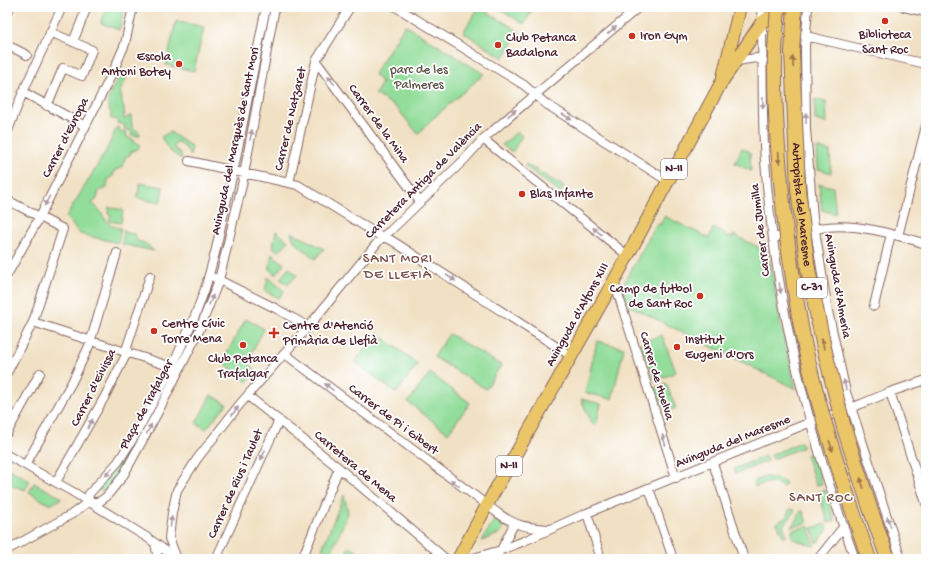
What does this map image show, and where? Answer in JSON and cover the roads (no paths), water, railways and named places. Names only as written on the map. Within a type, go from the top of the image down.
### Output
[{"type":"highway","name":"Autopista del Maresme","points":[[778,7],[775,59],[777,130],[779,167],[792,279],[807,355],[832,449],[869,559]]},
{"type":"highway","name":"Autopista del Maresme","points":[[795,7],[792,52],[798,190],[808,269],[824,348],[844,428],[888,559]]},
{"type":"main road","name":"Avinguda d'Alfons XIII","points":[[721,84],[740,7]]},
{"type":"main road","name":"Avinguda d'Alfons XIII","points":[[458,559],[614,281],[721,84],[762,22],[784,7]]},
{"type":"street","points":[[7,13],[10,7]]},
{"type":"street","points":[[7,133],[23,92],[62,7]]},
{"type":"street","points":[[73,42],[87,7]]},
{"type":"street","name":"Carrer d'Europa","points":[[7,275],[39,217],[113,72],[125,44],[133,7]]},
{"type":"street","name":"Avinguda del Marquès de Sant Mori","points":[[209,276],[234,171],[266,7]]},
{"type":"street","name":"Avinguda del Marquès de Sant Mori","points":[[219,280],[244,173],[275,7]]},
{"type":"street","points":[[316,60],[350,7]]},
{"type":"street","points":[[396,7],[498,68],[524,85],[546,104],[668,181]]},
{"type":"street","name":"Carretera Antiga de València","points":[[248,396],[308,328],[382,237],[465,158],[482,138],[639,7]]},
{"type":"street","name":"Carrer de Jumilla","points":[[762,7],[765,161],[773,238],[783,304],[792,351],[815,441],[855,559]]},
{"type":"street","name":"Avinguda d'Almeria","points":[[808,7],[806,36],[806,129],[815,230],[828,311],[846,392],[901,559]]},
{"type":"street","points":[[904,7],[926,12]]},
{"type":"street","points":[[762,22],[806,36],[926,64]]},
{"type":"street","points":[[47,106],[63,68],[82,76],[92,50],[50,32]]},
{"type":"street","points":[[7,45],[27,55]]},
{"type":"street","points":[[737,61],[756,58],[762,61]]},
{"type":"street","name":"Carrer de Natzaret","points":[[289,183],[316,60]]},
{"type":"street","name":"Carrer de la Mina","points":[[316,60],[420,202]]},
{"type":"street","points":[[23,92],[85,126]]},
{"type":"street","points":[[874,306],[926,126]]},
{"type":"street","points":[[482,138],[627,255]]},
{"type":"street","points":[[189,161],[298,185],[382,237],[391,240],[571,356]]},
{"type":"street","points":[[7,200],[63,229],[33,322],[7,373]]},
{"type":"street","points":[[773,238],[828,227],[856,227],[895,235],[926,244]]},
{"type":"street","points":[[26,464],[72,382],[89,346],[117,253]]},
{"type":"street","name":"Carrer d'Eivissa","points":[[56,482],[104,398],[127,353],[127,347],[150,276]]},
{"type":"street","points":[[209,276],[300,322],[308,328]]},
{"type":"street","name":"Plaça de Trafalgar","points":[[209,276],[195,316],[172,367],[128,448],[118,462],[89,494],[88,502],[99,502],[106,497],[123,476],[159,410],[199,331],[219,280]]},
{"type":"street","name":"Carrer de Huelva","points":[[614,281],[676,478]]},
{"type":"street","points":[[33,322],[172,367]]},
{"type":"street","name":"Carrer de Pi i Gibert","points":[[285,354],[487,506]]},
{"type":"street","points":[[7,433],[40,373]]},
{"type":"street","name":"Avinguda del Maresme","points":[[470,559],[501,550],[524,541],[587,513],[811,422],[926,380]]},
{"type":"street","points":[[890,392],[926,503]]},
{"type":"street","points":[[177,559],[169,538],[177,490],[197,459],[248,396]]},
{"type":"street","name":"Carretera de Mena","points":[[248,396],[339,468],[446,559]]},
{"type":"street","name":"Carrer de Rius i Taulet","points":[[216,559],[279,420]]},
{"type":"street","points":[[7,454],[56,482],[155,543],[177,559]]},
{"type":"street","points":[[713,463],[744,559]]},
{"type":"street","points":[[302,559],[339,468]]},
{"type":"street","points":[[649,488],[673,559]]},
{"type":"street","points":[[7,550],[72,514],[88,502]]},
{"type":"street","name":"Avinguda del Maresme","points":[[487,506],[514,524],[529,528],[549,529]]},
{"type":"street","points":[[587,513],[601,559]]},
{"type":"street","points":[[494,559],[501,550],[514,524]]},
{"type":"street","points":[[818,559],[844,526]]},
{"type":"street","points":[[155,543],[169,538]]},
{"type":"street","points":[[155,543],[158,559]]},
{"type":"place","name":"Biblioteca Sant Roc","points":[[885,21]]},
{"type":"place","name":"Iron Gym","points":[[632,36]]},
{"type":"place","name":"Club Petanca Badalona","points":[[498,45]]},
{"type":"place","name":"Escola Antoni Botey","points":[[179,64]]},
{"type":"place","name":"Blas Infante","points":[[522,194]]},
{"type":"place","name":"Camp de futbol de Sant Roc","points":[[700,296]]},
{"type":"place","name":"Centre Cívic Torre Mena","points":[[154,331]]},
{"type":"place","name":"Centre d'Atenció Primària de Llefià","points":[[274,333]]},
{"type":"place","name":"Club Petanca Trafalgar","points":[[243,345]]},
{"type":"place","name":"Institut Eugeni d'Ors","points":[[677,347]]},
{"type":"district","name":"SANT MORI DE LLEFIÀ","points":[[398,268]]},
{"type":"district","name":"SANT ROC","points":[[821,498]]},
{"type":"park label","name":"parc de les Palmeres","points":[[419,78]]}]
